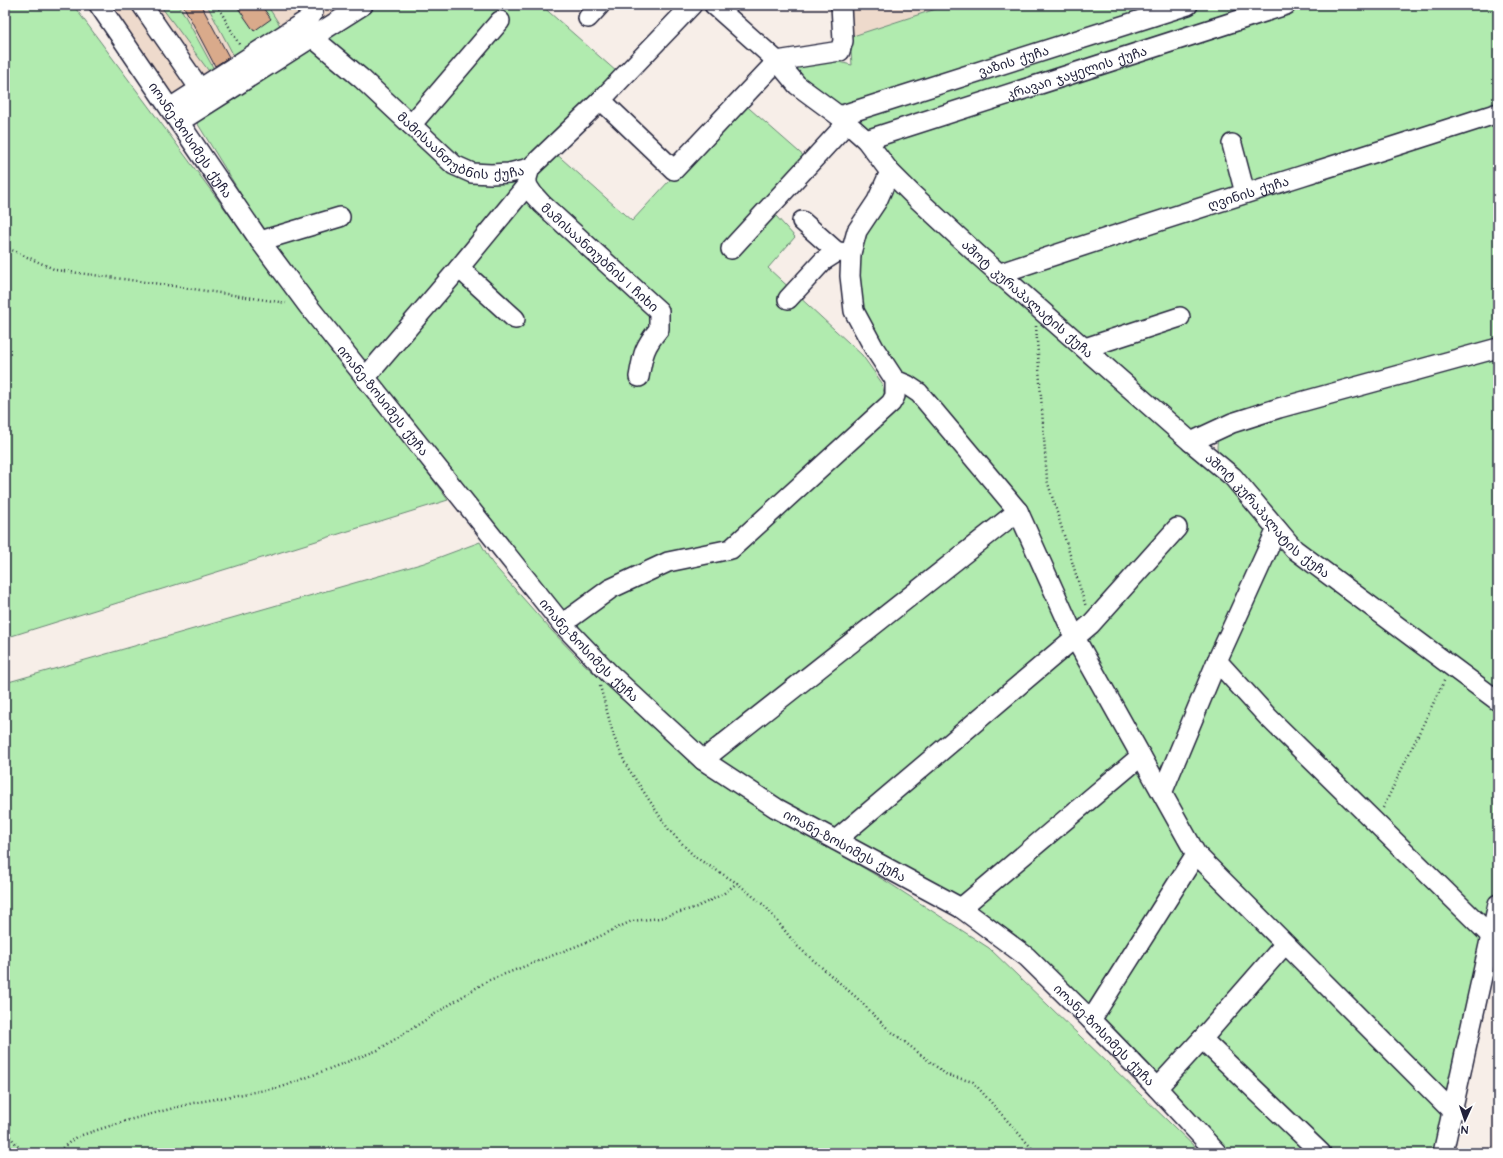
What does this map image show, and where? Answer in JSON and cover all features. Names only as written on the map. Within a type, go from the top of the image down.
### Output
[{"type":"street","name":"იოანე-ზოსიმეს ქუჩა","points":[[98,5],[175,115],[260,241],[308,307],[562,624],[609,673],[703,760],[776,808],[961,908],[1027,957],[1157,1088],[1217,1153]]},
{"type":"street","points":[[142,5],[200,89]]},
{"type":"street","points":[[175,115],[200,89],[310,18],[313,12],[310,5]]},
{"type":"street","points":[[175,115],[312,37],[363,5]]},
{"type":"street","name":"მამისაანთუბნის ქუჩა","points":[[312,37],[362,79],[454,165],[472,173],[509,173],[529,177],[692,5]]},
{"type":"street","name":"აშოტ კურაპალატის ქუჩა","points":[[714,5],[777,61],[797,85],[843,119],[866,140],[890,172],[917,200],[998,274],[1233,477],[1294,549],[1498,701]]},
{"type":"street","points":[[601,100],[674,170],[777,61],[840,51],[844,41],[841,5]]},
{"type":"street","name":"ვაზის ქუჩა","points":[[843,119],[1188,5]]},
{"type":"street","name":"კრავაი ჯაყელის ქუჩა","points":[[866,140],[1246,11],[1286,5]]},
{"type":"street","points":[[411,125],[500,21]]},
{"type":"street","name":"ღვინის ქუჩა","points":[[998,274],[1498,113]]},
{"type":"street","points":[[731,249],[843,119]]},
{"type":"street","points":[[1232,144],[1246,193]]},
{"type":"street","points":[[788,299],[823,261],[844,253],[877,200],[890,172]]},
{"type":"street","points":[[365,378],[459,268],[529,177]]},
{"type":"street","name":"მამისაანთუბნის I ჩიხი","points":[[529,177],[533,194],[542,204],[659,311],[659,329],[648,342],[642,357],[639,377]]},
{"type":"street","points":[[260,241],[340,217]]},
{"type":"street","points":[[562,624],[610,589],[668,562],[731,549],[891,403],[895,396],[895,380],[874,348],[854,311],[850,276],[844,253],[802,221]]},
{"type":"street","points":[[459,268],[515,319]]},
{"type":"street","points":[[1085,348],[1180,317]]},
{"type":"street","points":[[1191,442],[1232,423],[1279,408],[1498,348]]},
{"type":"street","points":[[895,380],[907,385],[919,393],[1018,511],[1075,638],[1196,854],[1453,1112]]},
{"type":"street","points":[[703,760],[1018,511]]},
{"type":"street","points":[[836,840],[1091,624],[1177,528]]},
{"type":"street","points":[[1162,793],[1217,661],[1277,529]]},
{"type":"street","points":[[1217,661],[1268,717],[1491,936]]},
{"type":"street","points":[[961,908],[1141,756]]},
{"type":"street","points":[[1091,1020],[1196,854]]},
{"type":"street","points":[[1443,1153],[1498,904]]},
{"type":"street","points":[[1157,1088],[1286,944]]},
{"type":"street","points":[[1202,1039],[1321,1153]]},
{"type":"path","points":[[217,5],[247,59]]},
{"type":"path","points":[[5,247],[56,270],[160,284],[308,307]]},
{"type":"path","points":[[1034,304],[1047,480],[1091,624]]},
{"type":"path","points":[[1376,823],[1451,666]]},
{"type":"path","points":[[599,683],[614,738],[626,765],[669,830],[695,857],[737,883],[766,907],[797,946],[857,998],[888,1029],[947,1075],[973,1082],[1036,1153]]},
{"type":"path","points":[[56,1153],[76,1137],[125,1121],[193,1103],[282,1087],[378,1050],[487,981],[579,945],[632,921],[660,918],[696,907],[723,894],[737,883]]},
{"type":"path","points":[[5,1130],[23,1153]]},
{"type":"shaded area","points":[[108,5],[358,5],[174,99]]},
{"type":"shaded area","points":[[848,5],[948,5],[850,37]]},
{"type":"green space","points":[[5,5],[73,5],[329,349],[393,426],[448,500],[5,638]]},
{"type":"green space","points":[[160,5],[179,5],[215,71],[211,74]]},
{"type":"green space","points":[[207,5],[267,5],[283,30],[236,60]]},
{"type":"green space","points":[[358,5],[541,5],[617,72],[545,144],[632,221],[742,102],[807,159],[766,205],[795,237],[768,268],[862,355],[882,383],[884,393],[882,405],[732,541],[569,610],[557,610],[277,253],[188,108]]},
{"type":"green space","points":[[948,5],[1175,5],[833,110],[789,65],[820,58],[852,65],[850,37]]},
{"type":"green space","points":[[1188,5],[1286,5],[866,140],[839,116]]},
{"type":"green space","points":[[1295,5],[1498,5],[1498,110],[1006,269],[922,192],[901,170],[877,139]]},
{"type":"green space","points":[[1498,117],[1498,344],[1199,436],[1013,273]]},
{"type":"green space","points":[[890,172],[1219,464],[1217,447],[1218,433],[1498,348],[1498,904],[1443,1153],[1217,1153],[1027,957],[703,760],[562,624],[610,589],[731,549],[895,396],[874,348],[850,276]]},
{"type":"green space","points":[[480,542],[492,563],[551,630],[581,661],[697,769],[889,883],[989,948],[1201,1153],[5,1153],[5,683],[424,563]]},
{"type":"building","points":[[183,5],[201,5],[229,57],[215,66]]},
{"type":"building","points":[[236,5],[261,5],[271,19],[254,31]]}]
